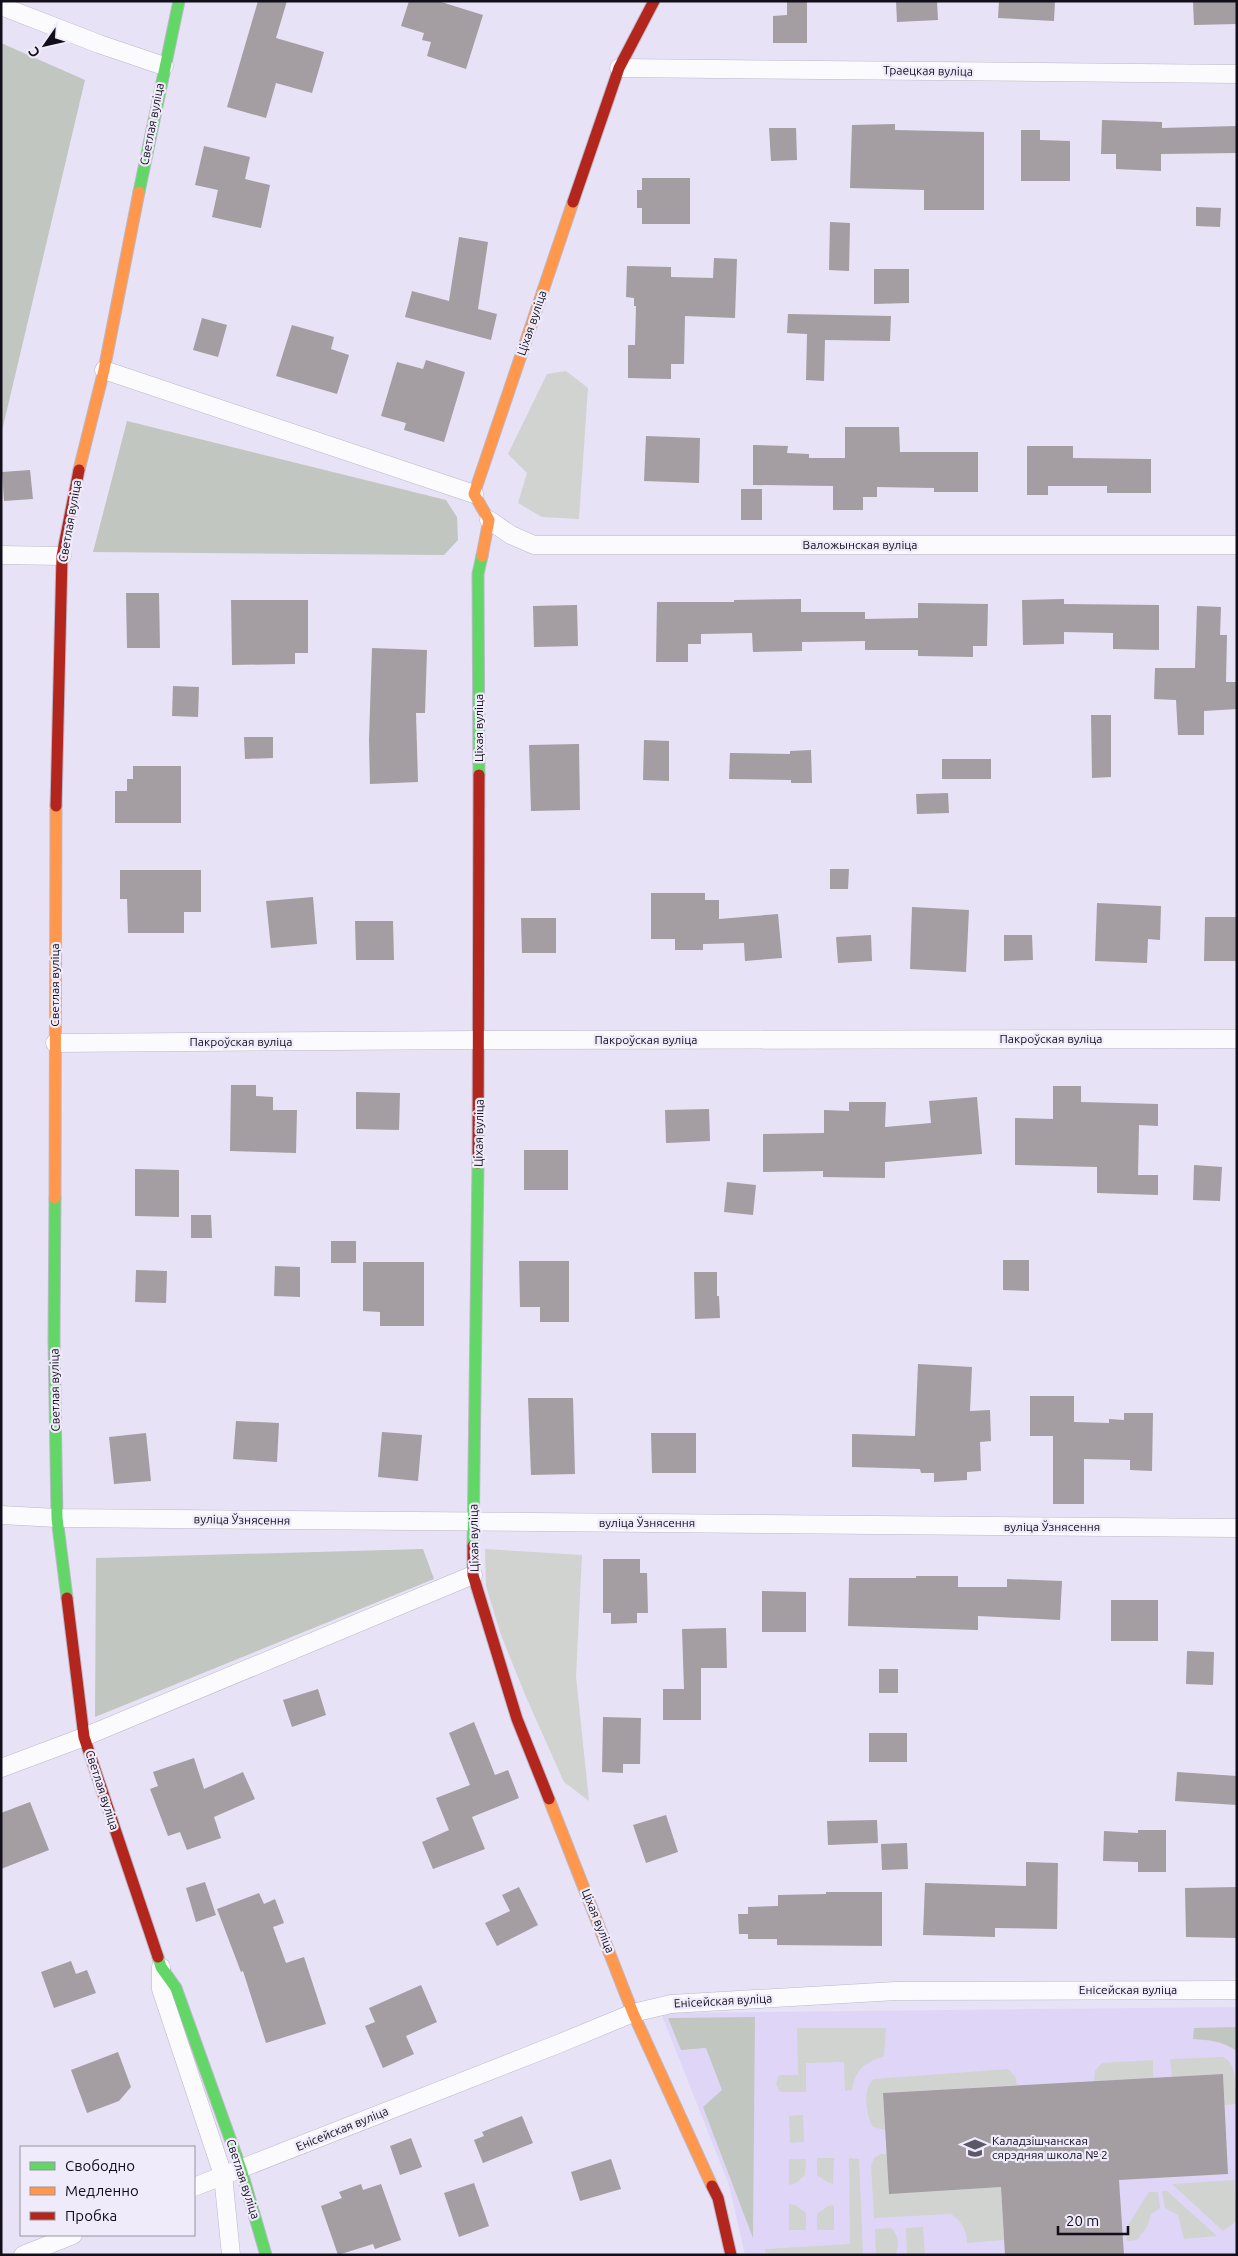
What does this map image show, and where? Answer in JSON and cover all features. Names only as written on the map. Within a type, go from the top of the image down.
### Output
[{"type":"street","name":"Светлая вуліца","points":[[180,1],[164,66],[104,370],[78,473],[62,556],[55,1043],[54,1340],[57,1518],[84,1737],[161,1967],[162,1989],[223,2175],[231,2255]]},
{"type":"street","name":"Ціхая вуліца","points":[[474,494],[619,68],[654,1]]},
{"type":"street","points":[[1,6],[99,44],[164,66]]},
{"type":"street","name":"Траецкая вуліца","points":[[619,68],[1237,74]]},
{"type":"street","points":[[104,370],[474,494],[490,520]]},
{"type":"street","name":"Ціхая вуліца","points":[[490,520],[478,574],[480,1040],[473,1574],[517,1719],[633,2012],[718,2198],[731,2255]]},
{"type":"street","name":"Валожынская вуліца","points":[[490,520],[512,535],[534,546],[1237,545]]},
{"type":"street","points":[[1,555],[62,556]]},
{"type":"street","name":"Пакроўская вуліца","points":[[55,1043],[480,1040],[1237,1039]]},
{"type":"street","name":"вуліца Ўзнясення","points":[[1,1515],[57,1518],[1237,1528]]},
{"type":"street","points":[[1,1768],[84,1737],[473,1574]]},
{"type":"street","name":"Светлая вуліца","points":[[161,1967],[176,1988],[241,2169],[266,2255]]},
{"type":"street","name":"Енісейская вуліца","points":[[223,2175],[633,2012],[670,2004],[896,1991],[1237,1990]]},
{"type":"street","points":[[195,2187],[223,2175]]},
{"type":"street","points":[[23,2255],[70,2236]]},
{"type":"shaded area","points":[[1,43],[85,80],[1,435]]},
{"type":"shaded area","points":[[566,371],[588,388],[579,519],[542,517],[518,503],[527,473],[508,454],[547,374]]},
{"type":"shaded area","points":[[127,421],[446,500],[457,517],[458,540],[444,555],[93,552]]},
{"type":"shaded area","points":[[423,1549],[434,1579],[95,1717],[96,1558]]},
{"type":"shaded area","points":[[485,1549],[582,1555],[576,1677],[589,1801],[564,1782],[526,1697],[501,1635],[486,1586]]},
{"type":"shaded area","name":"Каладзішчанская сярэдняя школа № 2","points":[[1237,2007],[1237,2255],[745,2255],[729,2185],[661,2013]]},
{"type":"shaded area","points":[[755,2017],[753,2238],[703,2107],[722,2090],[706,2048],[681,2050],[668,2018]]},
{"type":"shaded area","points":[[1237,2027],[1237,2051],[1221,2043],[1193,2039],[1194,2028]]},
{"type":"shaded area","points":[[797,2028],[886,2028],[884,2056],[866,2064],[862,2068],[856,2077],[852,2090],[845,2091],[844,2062],[806,2063],[806,2092],[780,2092],[776,2084],[779,2075],[798,2075]]},
{"type":"shaded area","points":[[1223,2057],[1228,2060],[1233,2071],[1236,2104],[1225,2105],[1223,2074],[1172,2077],[1170,2059]]},
{"type":"shaded area","points":[[1153,2060],[1153,2078],[1094,2081],[1095,2071],[1102,2063]]},
{"type":"shaded area","points":[[1008,2069],[1015,2076],[1017,2085],[883,2093],[885,2130],[873,2127],[866,2102],[870,2083],[874,2079]]},
{"type":"shaded area","points":[[803,2115],[804,2142],[790,2143],[789,2116]]},
{"type":"shaded area","points":[[881,2154],[887,2154],[889,2193],[1001,2187],[1004,2240],[967,2243],[963,2227],[951,2214],[874,2218],[871,2166],[874,2158]]},
{"type":"shaded area","points":[[817,2158],[834,2158],[833,2184],[817,2175]]},
{"type":"shaded area","points":[[849,2158],[859,2159],[863,2255],[766,2255],[765,2249],[850,2244]]},
{"type":"shaded area","points":[[789,2159],[806,2159],[805,2175],[796,2183],[789,2185]]},
{"type":"shaded area","points":[[1234,2180],[1237,2221],[1223,2231],[1172,2184]]},
{"type":"shaded area","points":[[1162,2191],[1167,2191],[1217,2236],[1184,2239],[1178,2215],[1165,2208]]},
{"type":"shaded area","points":[[1149,2192],[1158,2192],[1160,2208],[1151,2214],[1147,2227],[1137,2240],[1127,2241],[1125,2230]]},
{"type":"shaded area","points":[[789,2204],[795,2205],[806,2213],[806,2230],[789,2230]]},
{"type":"shaded area","points":[[834,2205],[834,2230],[817,2230],[817,2214],[828,2206]]},
{"type":"shaded area","points":[[923,2227],[925,2255],[907,2255],[906,2228]]},
{"type":"shaded area","points":[[891,2228],[896,2234],[898,2241],[895,2255],[876,2255],[875,2229]]},
{"type":"building","points":[[258,1],[287,1],[276,38],[324,52],[312,93],[276,83],[266,118],[227,107]]},
{"type":"building","points":[[409,1],[438,1],[483,15],[466,69],[427,56],[431,42],[422,40],[424,33],[401,26]]},
{"type":"building","points":[[787,1],[807,1],[807,43],[773,43],[773,16],[787,15]]},
{"type":"building","points":[[896,1],[937,1],[938,20],[897,22]]},
{"type":"building","points":[[999,1],[1055,1],[1054,21],[998,18]]},
{"type":"building","points":[[1193,1],[1237,1],[1237,24],[1194,25]]},
{"type":"building","points":[[1102,120],[1162,122],[1162,128],[1237,126],[1237,153],[1161,154],[1161,171],[1116,169],[1116,154],[1101,154]]},
{"type":"building","points":[[895,124],[895,130],[984,132],[984,210],[924,210],[924,190],[850,188],[852,125]]},
{"type":"building","points":[[769,128],[796,128],[797,160],[771,161]]},
{"type":"building","points":[[1021,130],[1040,130],[1040,140],[1070,141],[1070,181],[1021,181]]},
{"type":"building","points":[[204,146],[250,157],[245,179],[270,185],[261,228],[212,217],[218,190],[195,185]]},
{"type":"building","points":[[642,178],[690,178],[690,224],[642,224],[642,208],[637,208],[637,190],[642,190]]},
{"type":"building","points":[[1196,207],[1221,208],[1220,227],[1196,226]]},
{"type":"building","points":[[830,222],[850,223],[849,271],[829,270]]},
{"type":"building","points":[[459,237],[488,242],[478,309],[497,314],[491,340],[405,317],[412,291],[449,301]]},
{"type":"building","points":[[714,258],[737,259],[735,318],[685,316],[684,364],[671,364],[671,379],[628,378],[628,345],[635,345],[636,306],[634,306],[634,298],[626,297],[627,266],[671,267],[671,277],[713,278]]},
{"type":"building","points":[[874,269],[909,269],[909,303],[874,304]]},
{"type":"building","points":[[788,314],[891,316],[890,341],[825,340],[824,381],[806,380],[807,334],[787,333]]},
{"type":"building","points":[[202,318],[227,325],[218,357],[193,350]]},
{"type":"building","points":[[292,325],[334,337],[331,349],[349,355],[337,394],[276,376]]},
{"type":"building","points":[[426,360],[465,372],[444,442],[404,430],[406,423],[381,416],[397,362],[423,369]]},
{"type":"building","points":[[845,427],[899,427],[900,452],[978,452],[978,492],[934,492],[934,488],[877,487],[877,497],[863,497],[863,510],[833,510],[833,486],[753,485],[753,445],[788,446],[787,453],[809,454],[809,458],[845,458]]},
{"type":"building","points":[[646,436],[700,438],[699,483],[644,481]]},
{"type":"building","points":[[1027,446],[1073,446],[1073,458],[1151,459],[1151,493],[1107,493],[1107,486],[1048,486],[1048,495],[1027,495]]},
{"type":"building","points":[[30,470],[33,499],[4,501],[2,472]]},
{"type":"building","points":[[741,489],[762,489],[762,520],[741,520]]},
{"type":"building","points":[[126,593],[159,593],[160,648],[127,648]]},
{"type":"building","points":[[801,599],[801,612],[865,612],[865,619],[918,618],[918,603],[988,604],[987,646],[973,646],[973,657],[918,656],[918,650],[865,650],[865,641],[802,642],[802,651],[753,652],[752,633],[701,634],[701,644],[688,644],[688,662],[656,662],[657,602],[734,602],[734,600]]},
{"type":"building","points":[[1064,599],[1064,604],[1159,605],[1159,650],[1113,649],[1113,633],[1064,632],[1064,644],[1023,645],[1022,600]]},
{"type":"building","points":[[231,600],[308,600],[308,653],[295,653],[295,664],[232,665]]},
{"type":"building","points":[[577,605],[578,646],[534,647],[533,606]]},
{"type":"building","points":[[1197,606],[1221,607],[1220,635],[1227,635],[1226,682],[1237,682],[1237,709],[1204,711],[1204,735],[1178,735],[1176,700],[1154,699],[1155,668],[1195,668]]},
{"type":"building","points":[[372,648],[427,650],[425,713],[416,713],[418,782],[370,784],[369,740]]},
{"type":"building","points":[[173,686],[199,687],[198,717],[172,716]]},
{"type":"building","points":[[1091,715],[1111,715],[1111,777],[1092,778]]},
{"type":"building","points":[[244,737],[273,737],[273,758],[245,759]]},
{"type":"building","points":[[644,740],[669,741],[669,781],[643,780]]},
{"type":"building","points":[[579,744],[580,810],[531,811],[529,745]]},
{"type":"building","points":[[811,750],[812,783],[791,783],[791,780],[729,779],[730,753],[790,754],[790,751]]},
{"type":"building","points":[[942,759],[991,759],[991,779],[942,779]]},
{"type":"building","points":[[133,766],[181,766],[181,823],[115,823],[115,791],[127,791],[127,779],[133,779]]},
{"type":"building","points":[[948,793],[949,813],[917,814],[916,794]]},
{"type":"building","points":[[830,869],[849,869],[848,889],[830,889]]},
{"type":"building","points":[[120,870],[201,870],[201,912],[184,912],[184,933],[128,933],[127,899],[120,899]]},
{"type":"building","points":[[651,893],[705,893],[705,900],[719,900],[719,919],[778,914],[782,958],[745,961],[744,943],[703,944],[703,950],[675,950],[675,939],[651,939]]},
{"type":"building","points":[[313,897],[317,944],[271,948],[266,901]]},
{"type":"building","points":[[1097,903],[1161,906],[1160,940],[1148,939],[1147,963],[1095,961]]},
{"type":"building","points":[[912,907],[969,910],[966,972],[910,969]]},
{"type":"building","points":[[1205,917],[1237,917],[1237,961],[1204,961]]},
{"type":"building","points":[[521,918],[556,918],[556,953],[522,953]]},
{"type":"building","points":[[355,921],[393,921],[394,960],[356,960]]},
{"type":"building","points":[[871,935],[872,961],[838,963],[836,937]]},
{"type":"building","points":[[1004,935],[1032,935],[1033,960],[1004,961]]},
{"type":"building","points":[[231,1085],[256,1085],[256,1096],[273,1097],[273,1110],[297,1110],[296,1153],[230,1151]]},
{"type":"building","points":[[1053,1086],[1081,1086],[1081,1102],[1158,1104],[1158,1126],[1139,1125],[1138,1175],[1158,1175],[1158,1195],[1097,1193],[1097,1167],[1015,1165],[1015,1118],[1053,1119]]},
{"type":"building","points":[[356,1092],[400,1093],[399,1130],[356,1129]]},
{"type":"building","points":[[977,1097],[982,1154],[885,1162],[885,1178],[823,1177],[823,1171],[763,1172],[763,1134],[824,1133],[824,1110],[849,1111],[849,1102],[886,1102],[885,1127],[931,1123],[929,1101]]},
{"type":"building","points":[[709,1109],[710,1141],[666,1143],[665,1110]]},
{"type":"building","points":[[524,1150],[568,1150],[568,1190],[524,1190]]},
{"type":"building","points":[[1194,1165],[1222,1167],[1220,1201],[1193,1200]]},
{"type":"building","points":[[135,1169],[179,1170],[179,1217],[135,1216]]},
{"type":"building","points":[[727,1182],[756,1185],[753,1215],[724,1212]]},
{"type":"building","points":[[191,1215],[211,1215],[212,1238],[191,1238]]},
{"type":"building","points":[[331,1241],[356,1241],[356,1263],[331,1263]]},
{"type":"building","points":[[1003,1260],[1029,1260],[1029,1291],[1003,1290]]},
{"type":"building","points":[[519,1261],[569,1261],[569,1322],[540,1322],[540,1307],[520,1307]]},
{"type":"building","points":[[363,1262],[424,1262],[424,1326],[380,1326],[380,1312],[363,1311]]},
{"type":"building","points":[[275,1266],[300,1267],[300,1297],[274,1296]]},
{"type":"building","points":[[136,1270],[167,1271],[166,1303],[135,1302]]},
{"type":"building","points":[[694,1272],[717,1272],[717,1296],[719,1296],[720,1318],[695,1319]]},
{"type":"building","points":[[918,1364],[972,1367],[970,1411],[990,1410],[991,1441],[980,1442],[981,1471],[967,1472],[967,1480],[934,1482],[934,1473],[921,1473],[920,1469],[852,1467],[852,1434],[915,1436]]},
{"type":"building","points":[[1030,1396],[1074,1396],[1074,1422],[1109,1423],[1109,1419],[1124,1420],[1124,1413],[1153,1413],[1152,1471],[1130,1470],[1130,1460],[1084,1459],[1084,1504],[1053,1504],[1053,1436],[1030,1436]]},
{"type":"building","points":[[528,1398],[573,1398],[575,1474],[531,1475]]},
{"type":"building","points":[[236,1421],[279,1423],[277,1462],[233,1459]]},
{"type":"building","points":[[382,1432],[422,1435],[418,1481],[378,1477]]},
{"type":"building","points":[[146,1433],[151,1481],[114,1484],[109,1437]]},
{"type":"building","points":[[651,1433],[696,1433],[696,1473],[652,1473]]},
{"type":"building","points":[[603,1559],[640,1559],[640,1573],[647,1573],[648,1613],[637,1613],[637,1623],[611,1624],[611,1613],[603,1613]]},
{"type":"building","points":[[916,1576],[958,1576],[958,1587],[1007,1587],[1007,1579],[1062,1581],[1060,1620],[978,1616],[978,1630],[848,1626],[849,1578],[916,1578]]},
{"type":"building","points":[[762,1591],[806,1592],[806,1632],[762,1632]]},
{"type":"building","points":[[1111,1600],[1158,1600],[1158,1641],[1111,1641]]},
{"type":"building","points":[[726,1628],[727,1668],[701,1668],[701,1720],[663,1720],[663,1689],[684,1689],[682,1629]]},
{"type":"building","points":[[1187,1651],[1214,1652],[1213,1685],[1186,1684]]},
{"type":"building","points":[[879,1669],[898,1669],[898,1693],[879,1693]]},
{"type":"building","points":[[318,1689],[326,1715],[292,1727],[283,1700]]},
{"type":"building","points":[[603,1717],[641,1718],[640,1764],[623,1764],[623,1773],[602,1772]]},
{"type":"building","points":[[474,1722],[495,1775],[508,1770],[519,1798],[472,1817],[485,1849],[433,1869],[422,1842],[449,1830],[436,1798],[470,1785],[449,1733]]},
{"type":"building","points":[[869,1733],[907,1733],[907,1762],[869,1762]]},
{"type":"building","points":[[194,1758],[204,1789],[243,1772],[255,1799],[214,1817],[221,1838],[187,1850],[180,1832],[168,1836],[150,1789],[158,1786],[153,1772]]},
{"type":"building","points":[[1177,1772],[1237,1776],[1237,1805],[1175,1801]]},
{"type":"building","points":[[30,1802],[49,1850],[1,1869],[1,1813]]},
{"type":"building","points":[[666,1815],[678,1852],[646,1863],[633,1825]]},
{"type":"building","points":[[877,1820],[878,1843],[828,1845],[827,1821]]},
{"type":"building","points":[[1138,1830],[1166,1830],[1166,1872],[1138,1872],[1138,1862],[1103,1861],[1104,1831],[1138,1833]]},
{"type":"building","points":[[907,1843],[908,1869],[882,1870],[881,1844]]},
{"type":"building","points":[[1026,1862],[1058,1863],[1057,1929],[995,1928],[995,1937],[923,1935],[925,1883],[1026,1886]]},
{"type":"building","points":[[205,1882],[216,1915],[196,1922],[186,1888]]},
{"type":"building","points":[[519,1887],[538,1925],[497,1946],[485,1923],[510,1911],[502,1895]]},
{"type":"building","points":[[1237,1887],[1237,1938],[1186,1937],[1185,1888]]},
{"type":"building","points":[[826,1892],[882,1892],[882,1946],[777,1945],[777,1939],[748,1939],[748,1934],[739,1934],[738,1914],[748,1914],[748,1907],[778,1906],[778,1895],[826,1894]]},
{"type":"building","points":[[259,1893],[264,1904],[275,1899],[284,1923],[273,1927],[286,1963],[304,1957],[326,2024],[266,2043],[243,1971],[241,1972],[217,1909]]},
{"type":"building","points":[[71,1961],[76,1974],[87,1970],[96,1993],[54,2008],[41,1972]]},
{"type":"building","points":[[421,1985],[437,2022],[406,2036],[414,2054],[383,2068],[365,2026],[375,2022],[369,2008]]},
{"type":"building","points":[[118,2052],[131,2087],[119,2101],[87,2113],[71,2070]]},
{"type":"building","points":[[1223,2074],[1228,2174],[1119,2180],[1124,2255],[1005,2255],[1001,2187],[889,2194],[883,2093]]},
{"type":"building","points":[[522,2116],[533,2143],[483,2163],[474,2140],[484,2136],[482,2132]]},
{"type":"building","points":[[411,2138],[422,2167],[400,2175],[390,2146]]},
{"type":"building","points":[[611,2159],[621,2189],[580,2201],[571,2172]]},
{"type":"building","points":[[474,2183],[489,2226],[459,2237],[444,2193]]},
{"type":"building","points":[[361,2184],[363,2190],[381,2184],[401,2240],[375,2249],[373,2244],[338,2255],[321,2206],[342,2198],[339,2192]]},
{"type":"traffic: fast","points":[[139,192],[179,1]]},
{"type":"traffic: fast","points":[[479,775],[478,574],[482,556]]},
{"type":"traffic: fast","points":[[473,1546],[478,1163]]},
{"type":"traffic: fast","points":[[55,1198],[54,1340],[57,1518],[67,1598]]},
{"type":"traffic: fast","points":[[158,1957],[161,1967],[176,1988],[241,2169],[266,2255]]},
{"type":"traffic: slow","points":[[79,470],[104,370],[139,192]]},
{"type":"traffic: slow","points":[[482,556],[489,520],[474,494],[573,202]]},
{"type":"traffic: slow","points":[[55,1198],[56,806]]},
{"type":"traffic: slow","points":[[549,1799],[633,2013],[712,2186]]},
{"type":"traffic: jam","points":[[573,202],[619,68],[654,1]]},
{"type":"traffic: jam","points":[[56,806],[62,556],[79,470]]},
{"type":"traffic: jam","points":[[478,1163],[479,775]]},
{"type":"traffic: jam","points":[[473,1546],[473,1575],[517,1719],[549,1799]]},
{"type":"traffic: jam","points":[[67,1598],[84,1737],[158,1957]]},
{"type":"traffic: jam","points":[[712,2186],[718,2198],[731,2255]]},
{"type":"place","name":"Каладзішчанская сярэдняя школа № 2","points":[[975,2148]]}]
